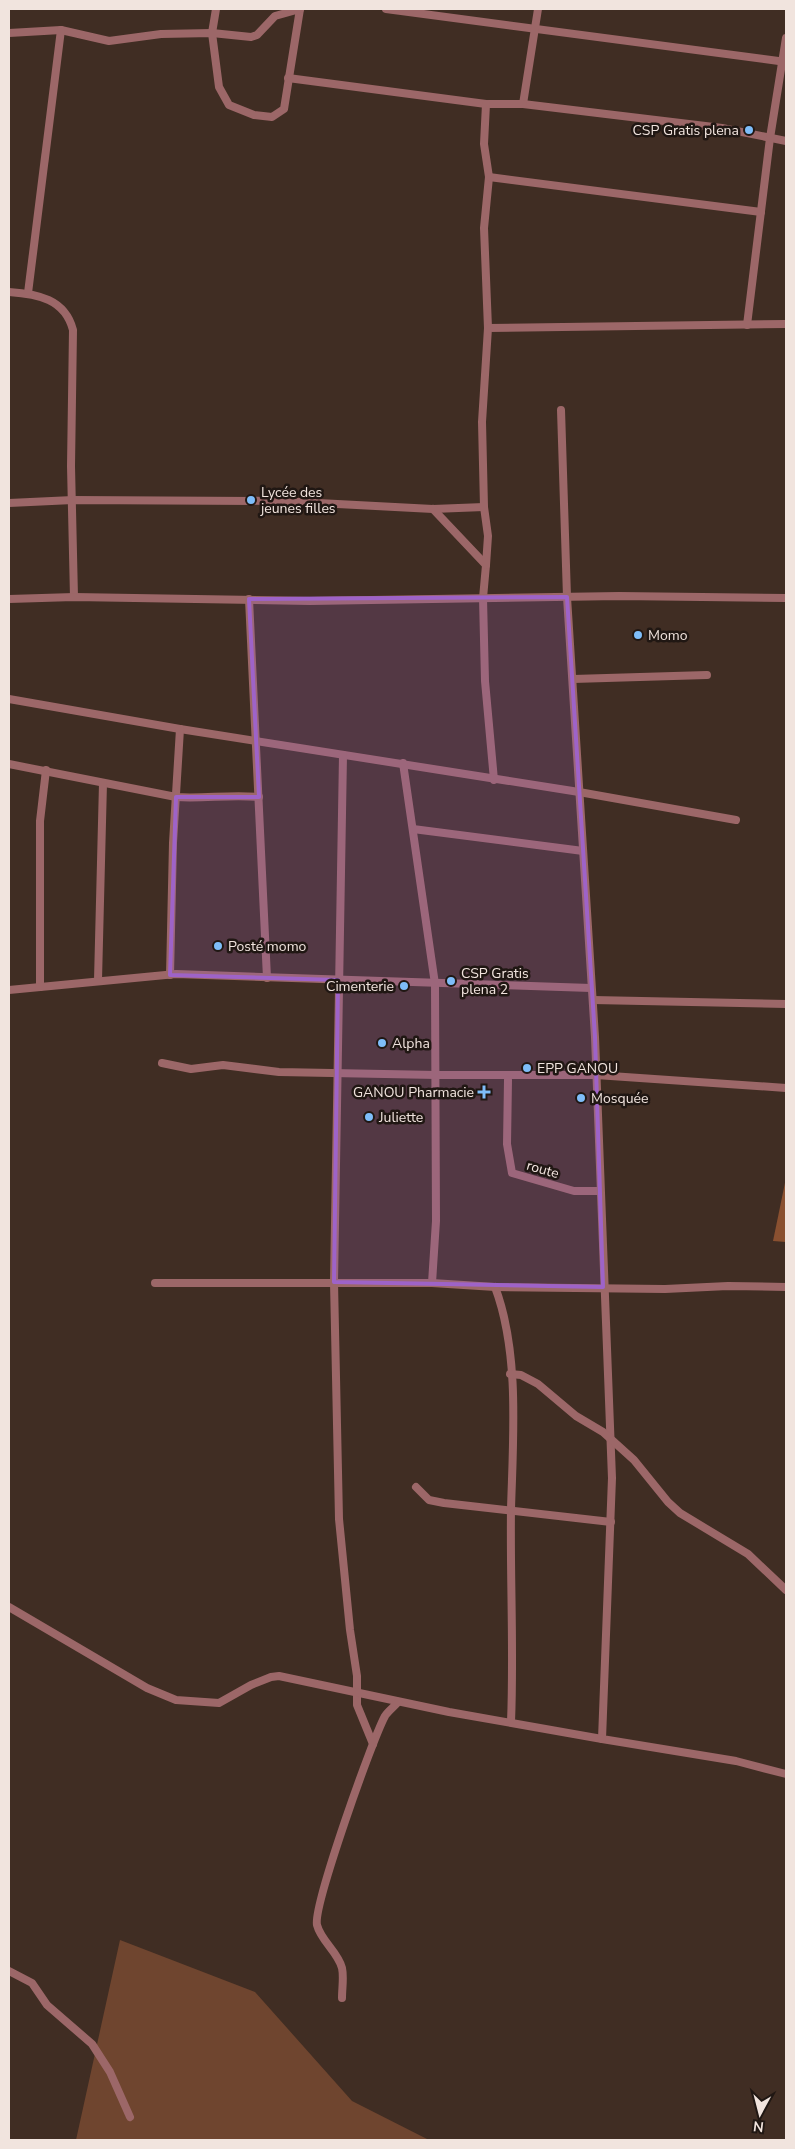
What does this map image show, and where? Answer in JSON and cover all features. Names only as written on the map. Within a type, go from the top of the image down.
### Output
[{"type":"street","points":[[9,33],[61,30],[109,41],[160,34],[212,33],[251,37],[256,35],[275,16],[300,9],[284,109],[272,117],[254,114],[229,105],[219,87],[212,33],[216,9]]},
{"type":"street","points":[[386,9],[784,62]]},
{"type":"street","points":[[523,104],[538,9]]},
{"type":"street","points":[[28,293],[61,30]]},
{"type":"street","points":[[748,325],[770,138],[784,62],[786,38]]},
{"type":"street","points":[[288,78],[486,104],[523,104],[722,128],[786,141]]},
{"type":"street","points":[[486,104],[484,144],[489,177],[484,228],[488,328],[482,422],[484,507],[488,536],[483,598],[485,681],[494,780]]},
{"type":"street","points":[[489,177],[761,212]]},
{"type":"street","points":[[9,292],[28,293],[62,307],[70,317],[73,330],[71,466],[74,597]]},
{"type":"street","points":[[488,328],[786,324]]},
{"type":"street","points":[[561,410],[567,597],[593,1000],[610,1438],[610,1522],[602,1739]]},
{"type":"street","points":[[9,503],[73,500],[280,501],[433,509],[484,507]]},
{"type":"street","points":[[433,509],[486,565]]},
{"type":"street","points":[[9,599],[74,597],[249,600],[567,597],[786,598]]},
{"type":"street","points":[[249,600],[254,739],[259,797],[267,978]]},
{"type":"street","points":[[573,679],[707,675]]},
{"type":"street","points":[[9,699],[180,729],[254,739],[494,780],[579,792],[736,820]]},
{"type":"street","points":[[170,975],[180,729]]},
{"type":"street","points":[[343,755],[334,1282],[339,1519],[358,1694],[357,1705],[373,1744]]},
{"type":"street","points":[[403,763],[436,984],[436,1221],[432,1284]]},
{"type":"street","points":[[9,764],[176,797],[196,798],[238,795],[259,797]]},
{"type":"street","points":[[40,987],[40,821],[46,770]]},
{"type":"street","points":[[98,980],[103,783]]},
{"type":"street","points":[[413,829],[583,851]]},
{"type":"street","points":[[9,990],[98,980],[170,975],[591,988]]},
{"type":"street","points":[[593,1000],[786,1004]]},
{"type":"street","points":[[162,1063],[191,1069],[223,1065],[279,1072],[437,1076],[596,1076],[786,1088]]},
{"type":"street","name":"route","points":[[508,1080],[507,1144],[512,1173],[574,1191],[600,1191]]},
{"type":"street","points":[[155,1283],[334,1282],[495,1287],[786,1287]]},
{"type":"street","points":[[495,1287],[506,1321],[514,1463],[511,1509],[513,1625],[511,1722]]},
{"type":"street","points":[[510,1374],[521,1376],[538,1384],[576,1416],[610,1438],[634,1460],[668,1502],[680,1513],[748,1554],[786,1590]]},
{"type":"street","points":[[416,1486],[429,1500],[610,1522]]},
{"type":"street","points":[[9,1607],[147,1688],[176,1700],[219,1703],[275,1676],[302,1680],[398,1702],[736,1761],[786,1774]]},
{"type":"street","points":[[342,1998],[342,1969],[338,1958],[321,1934],[317,1924],[317,1916],[324,1887],[373,1744],[386,1714],[398,1702]]},
{"type":"street","points":[[9,1971],[32,1983],[47,2005],[92,2044],[110,2072],[130,2117]]},
{"type":"highlighted area","points":[[567,597],[595,1037],[603,1287],[334,1282],[338,980],[170,975],[176,797],[259,797],[249,599]]},
{"type":"shaded area","points":[[786,1178],[786,1242],[773,1241]]},
{"type":"shaded area","points":[[120,1940],[255,1992],[352,2101],[429,2140],[76,2140]]},
{"type":"place","name":"CSP Gratis plena","points":[[749,130]]},
{"type":"place","name":"Lycée des jeunes filles","points":[[251,500]]},
{"type":"place","name":"Momo","points":[[638,635]]},
{"type":"place","name":"Posté momo","points":[[218,946]]},
{"type":"place","name":"CSP Gratis plena 2","points":[[451,981]]},
{"type":"place","name":"Cimenterie","points":[[404,986]]},
{"type":"place","name":"Alpha","points":[[382,1043]]},
{"type":"place","name":"EPP GANOU","points":[[527,1068]]},
{"type":"place","name":"GANOU Pharmacie","points":[[484,1092]]},
{"type":"place","name":"Mosquée","points":[[581,1098]]},
{"type":"place","name":"Juliette","points":[[369,1117]]}]
